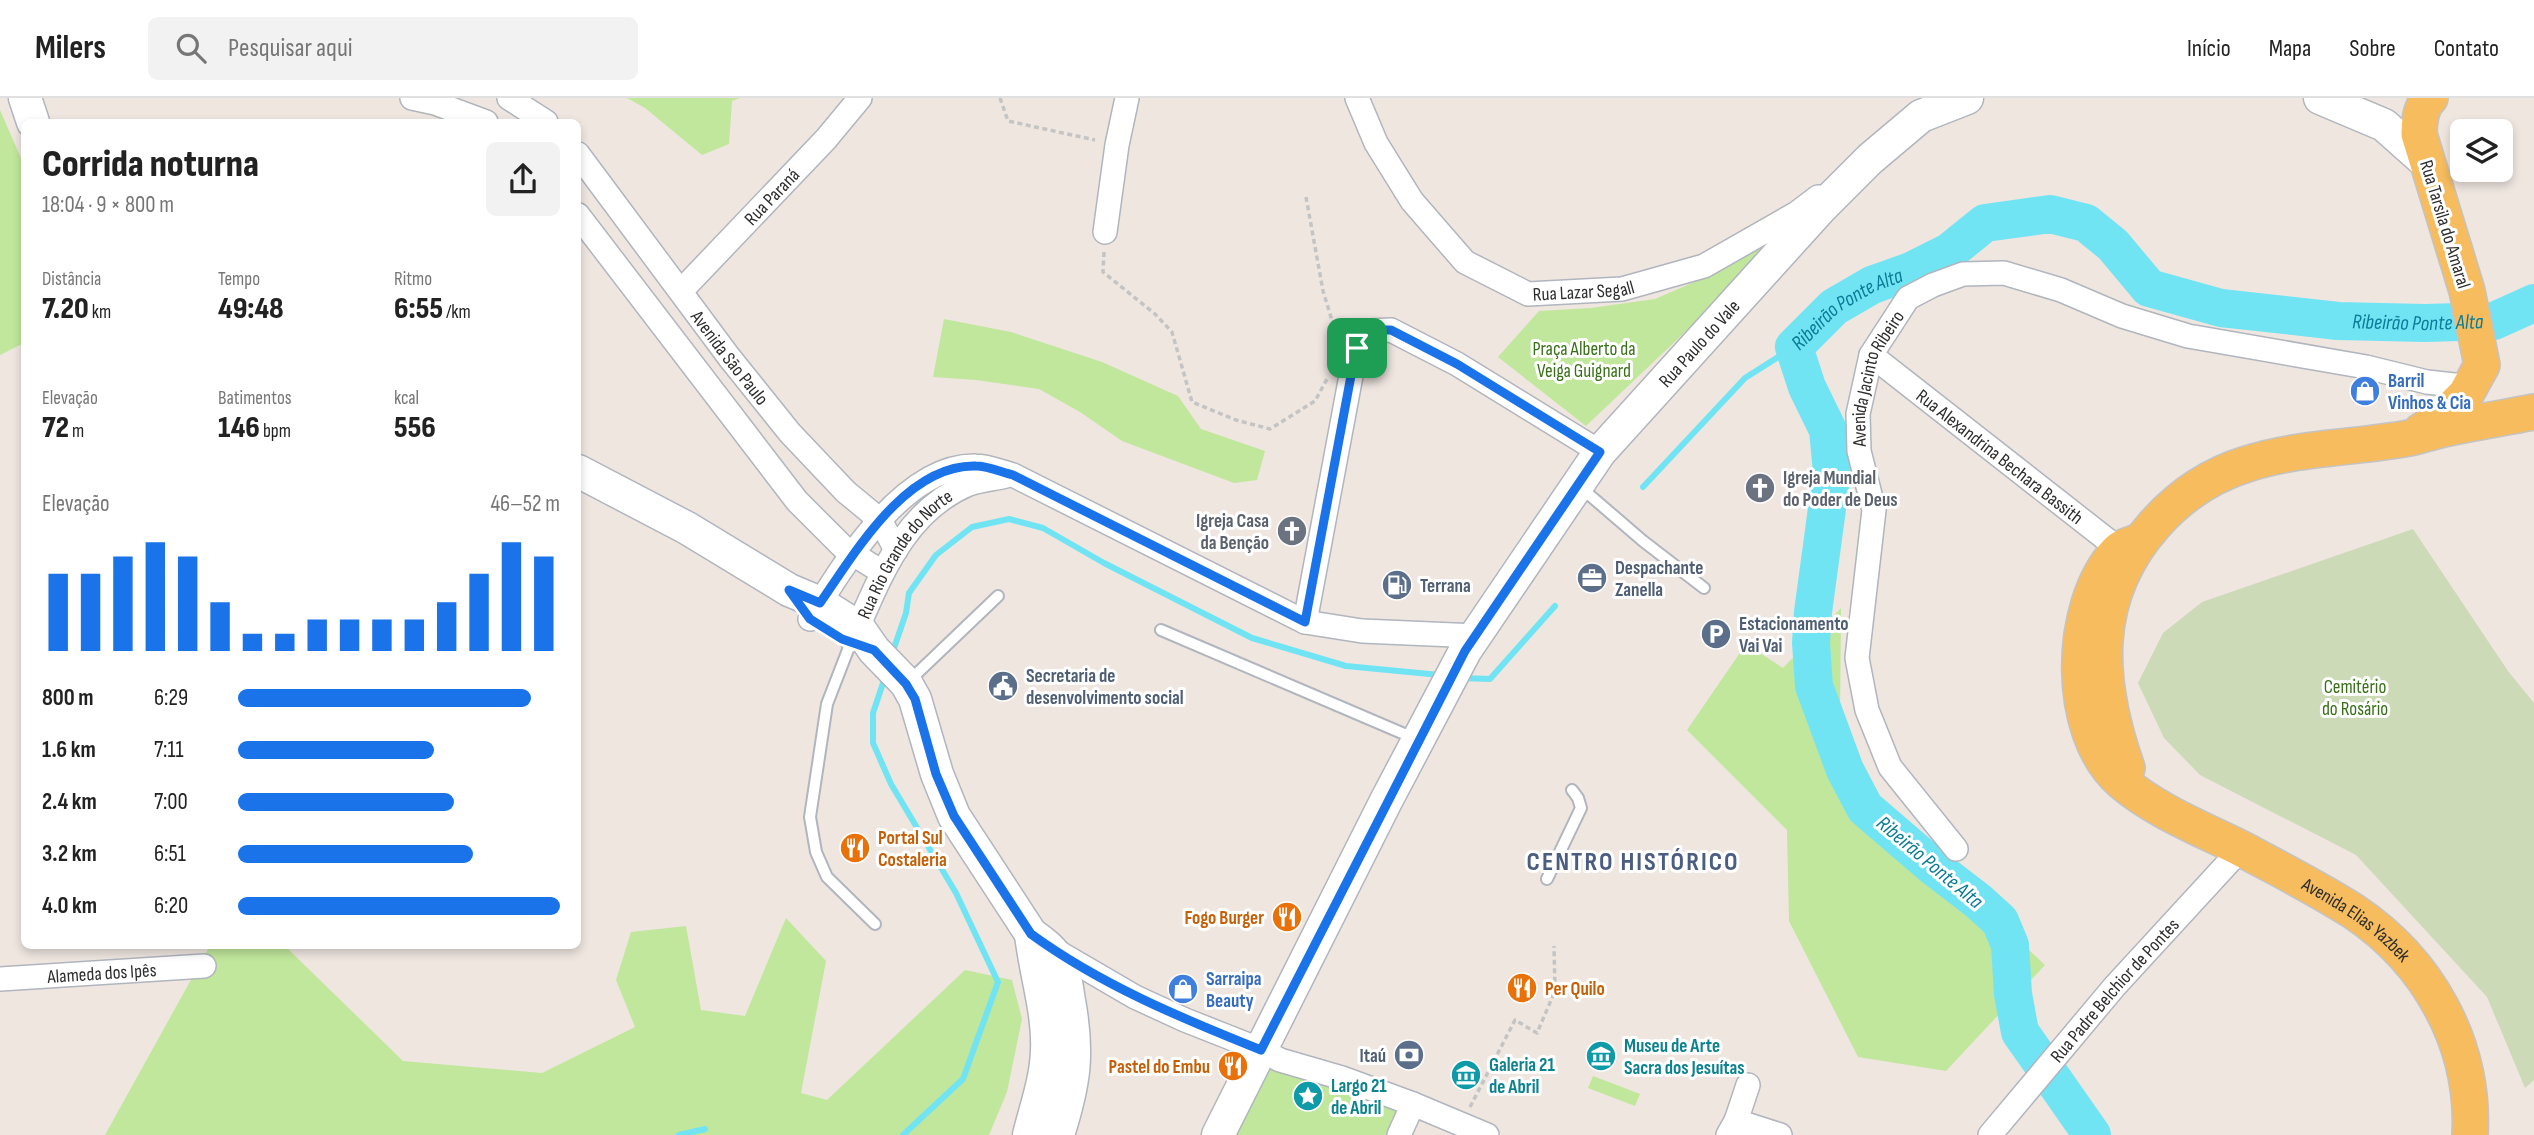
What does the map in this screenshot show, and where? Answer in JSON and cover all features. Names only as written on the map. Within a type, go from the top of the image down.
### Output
[{"type":"main road","name":"Rua Tarsila do Amaral","points":[[2423,99],[2419,134],[2467,291],[2482,365],[2472,387]]},
{"type":"main road","points":[[2472,387],[2502,404],[2534,411]]},
{"type":"main road","name":"Avenida Elias Yazbek","points":[[2411,438],[2443,417],[2472,387]]},
{"type":"main road","name":"Avenida Elias Yazbek","points":[[2470,1135],[2468,1079],[2459,1044],[2445,1011],[2402,952],[2355,912],[2242,849],[2174,815],[2135,791],[2111,709],[2105,656],[2107,615],[2129,549],[2174,503],[2208,480],[2244,464],[2270,457],[2411,438],[2534,411]]},
{"type":"street","points":[[25,98],[32,119]]},
{"type":"street","points":[[412,98],[435,103],[478,119]]},
{"type":"street","points":[[509,98],[541,119]]},
{"type":"street","name":"Rua Paraná","points":[[681,291],[826,139],[860,98]]},
{"type":"street","points":[[1105,232],[1117,145],[1127,98]]},
{"type":"street","name":"Rua Lazar Segall","points":[[1357,98],[1376,143],[1412,201],[1465,262],[1528,294],[1622,289],[1703,266],[1797,213],[1870,159]]},
{"type":"street","name":"Rua Paulo do Vale","points":[[1218,1135],[1447,685],[1471,643],[1600,452],[1820,209],[1870,159],[1929,107],[1967,98]]},
{"type":"street","points":[[2320,98],[2384,125],[2429,165]]},
{"type":"street","name":"Avenida São Paulo","points":[[581,158],[790,433],[846,492],[880,520],[895,550]]},
{"type":"street","name":"Avenida São Paulo","points":[[581,219],[797,501],[824,531],[853,555],[882,572]]},
{"type":"street","name":"Avenida Jacinto Ribeiro","points":[[1956,849],[1890,766],[1867,710],[1857,658],[1874,510],[1859,451],[1858,414],[1871,355],[1908,298],[1963,274],[2004,273],[2061,290],[2122,316],[2188,336],[2366,367],[2427,382],[2472,387]]},
{"type":"street","points":[[1305,622],[1353,365],[1362,338],[1370,331],[1391,330],[1457,364],[1600,452]]},
{"type":"street","name":"Rua Alexandrina Bechara Bassith","points":[[1871,355],[2129,549]]},
{"type":"street","name":"Rua Rio Grande do Norte","points":[[815,611],[880,520],[909,492],[939,474],[976,466],[1013,475],[1305,622],[1471,643]]},
{"type":"street","points":[[581,473],[687,528],[789,590],[877,655],[915,699],[936,774],[954,816],[1040,941],[1060,962],[1074,1027],[1076,1059],[1072,1092],[1058,1135]]},
{"type":"street","name":"Rua Rio Grande do Norte","points":[[877,655],[882,572],[922,514],[952,492],[972,483],[1013,475]]},
{"type":"street","name":"Rua Padre Belchior de Pontes","points":[[1990,1135],[2012,1105],[2115,986],[2242,849]]},
{"type":"street","points":[[1040,941],[1135,997],[1185,1020],[1280,1060],[1342,1078],[1487,1135]]},
{"type":"street","points":[[1029,1135],[1043,1084],[1047,1050],[1045,1017],[1035,970],[1040,941]]},
{"type":"street","name":"Alameda dos Ipês","points":[[0,979],[204,967]]},
{"type":"street","points":[[1748,1085],[1732,1128],[1780,1135]]},
{"type":"street","points":[[1399,1135],[1413,1104]]},
{"type":"lane","points":[[1577,485],[1703,587]]},
{"type":"lane","points":[[874,924],[827,877],[816,852],[810,817],[827,704],[877,655],[923,666],[998,596]]},
{"type":"lane","points":[[1161,630],[1418,740]]},
{"type":"lane","points":[[1548,879],[1581,808],[1572,790]]},
{"type":"path","points":[[1000,98],[1008,121],[1117,145]]},
{"type":"path","points":[[1306,197],[1323,291],[1341,352]]},
{"type":"path","points":[[1105,232],[1103,272],[1155,314],[1172,332],[1192,402],[1236,421],[1270,429],[1315,401],[1331,371]]},
{"type":"path","points":[[1461,1124],[1515,1020],[1536,1033],[1555,991],[1554,946]]},
{"type":"green space","points":[[627,98],[740,98],[732,101],[729,144],[702,155],[645,108]]},
{"type":"green space","points":[[0,110],[21,158],[21,344],[0,355]]},
{"type":"green space","name":"Praça Alberto da Veiga Guignard","points":[[1800,223],[1586,426],[1498,357],[1539,311],[1591,308],[1655,299],[1722,270],[1771,235]]},
{"type":"green space","points":[[944,319],[1011,332],[1102,362],[1178,396],[1201,429],[1265,451],[1257,480],[1234,483],[1122,441],[1080,412],[1039,389],[933,377]]},
{"type":"green space","name":"Cemitério do Rosário","points":[[2413,529],[2508,671],[2534,703],[2534,1080],[2525,1088],[2487,997],[2356,855],[2200,775],[2164,738],[2138,683],[2163,633],[2202,602]]},
{"type":"green space","points":[[1841,608],[1840,715],[1866,797],[2045,965],[1946,1071],[1858,1057],[1789,921],[1787,830],[1687,730],[1746,644],[1783,668]]},
{"type":"green space","points":[[786,918],[826,961],[801,1093],[827,1100],[965,970],[1012,980],[1022,1019],[1007,1092],[989,1135],[105,1135],[208,949],[288,949],[403,1061],[542,1073],[635,1027],[616,980],[631,932],[686,926],[701,1010],[745,1016]]},
{"type":"green space","name":"Largo 21 de Abril","points":[[1263,1062],[1403,1111],[1392,1135],[1227,1135]]},
{"type":"green space","points":[[1593,1076],[1640,1094],[1635,1106],[1588,1088]]},
{"type":"waterway","name":"Ribeirão Ponte Alta","points":[[2092,1135],[2020,1032],[2013,994],[2010,945],[2000,921],[1865,808],[1845,770],[1814,686],[1811,643],[1832,472],[1828,430],[1807,387],[1794,347],[1834,307],[1872,285],[1911,271],[1949,252],[1985,223],[2050,214],[2086,223],[2113,245],[2149,288],[2221,308],[2338,321],[2425,323],[2494,321],[2534,303]]},
{"type":"waterway","points":[[1643,487],[1745,378],[1794,347]]},
{"type":"waterway","points":[[892,654],[906,613],[909,593],[936,555],[972,527],[1009,519],[1043,528],[1104,563],[1252,638],[1346,666],[1440,675]]},
{"type":"waterway","points":[[1461,678],[1490,679],[1555,606]]},
{"type":"waterway","points":[[886,674],[873,713],[873,743],[891,784],[956,893],[998,982],[963,1079],[903,1135]]},
{"type":"waterway","points":[[679,1135],[705,1129]]},
{"type":"place","name":"Barril Vinhos & Cia","points":[[2365,391]]},
{"type":"place","name":"Igreja Mundial do Poder de Deus","points":[[1760,488]]},
{"type":"place","name":"Igreja Casa da Benção","points":[[1292,531]]},
{"type":"place","name":"Despachante Zanella","points":[[1592,578]]},
{"type":"place","name":"Terrana","points":[[1397,585]]},
{"type":"place","name":"Estacionamento Vai Vai","points":[[1716,634]]},
{"type":"place","name":"Secretaria de desenvolvimento social","points":[[1003,686]]},
{"type":"place","name":"Portal Sul Costaleria","points":[[855,848]]},
{"type":"place","name":"Fogo Burger","points":[[1287,917]]},
{"type":"place","name":"Per Quilo","points":[[1522,988]]},
{"type":"place","name":"Sarraipa Beauty","points":[[1183,989]]},
{"type":"place","name":"Itaú","points":[[1409,1055]]},
{"type":"place","name":"Museu de Arte Sacra dos Jesuítas","points":[[1601,1056]]},
{"type":"place","name":"Pastel do Embu","points":[[1233,1066]]},
{"type":"place","name":"Galeria 21 de Abril","points":[[1466,1075]]},
{"type":"place","name":"Largo 21 de Abril","points":[[1308,1096]]},
{"type":"district","name":"CENTRO HISTÓRICO","points":[[1633,861]]},
{"type":"route","points":[[1391,330],[1457,364],[1600,452],[1465,651],[1261,1050],[1135,997],[1031,934],[954,816],[936,774],[915,699],[898,672],[874,650],[842,639],[810,619],[789,590],[820,603],[880,520],[909,492],[939,474],[976,466],[1013,475],[1305,622],[1357,348],[1362,338],[1370,331],[1391,330]]}]
